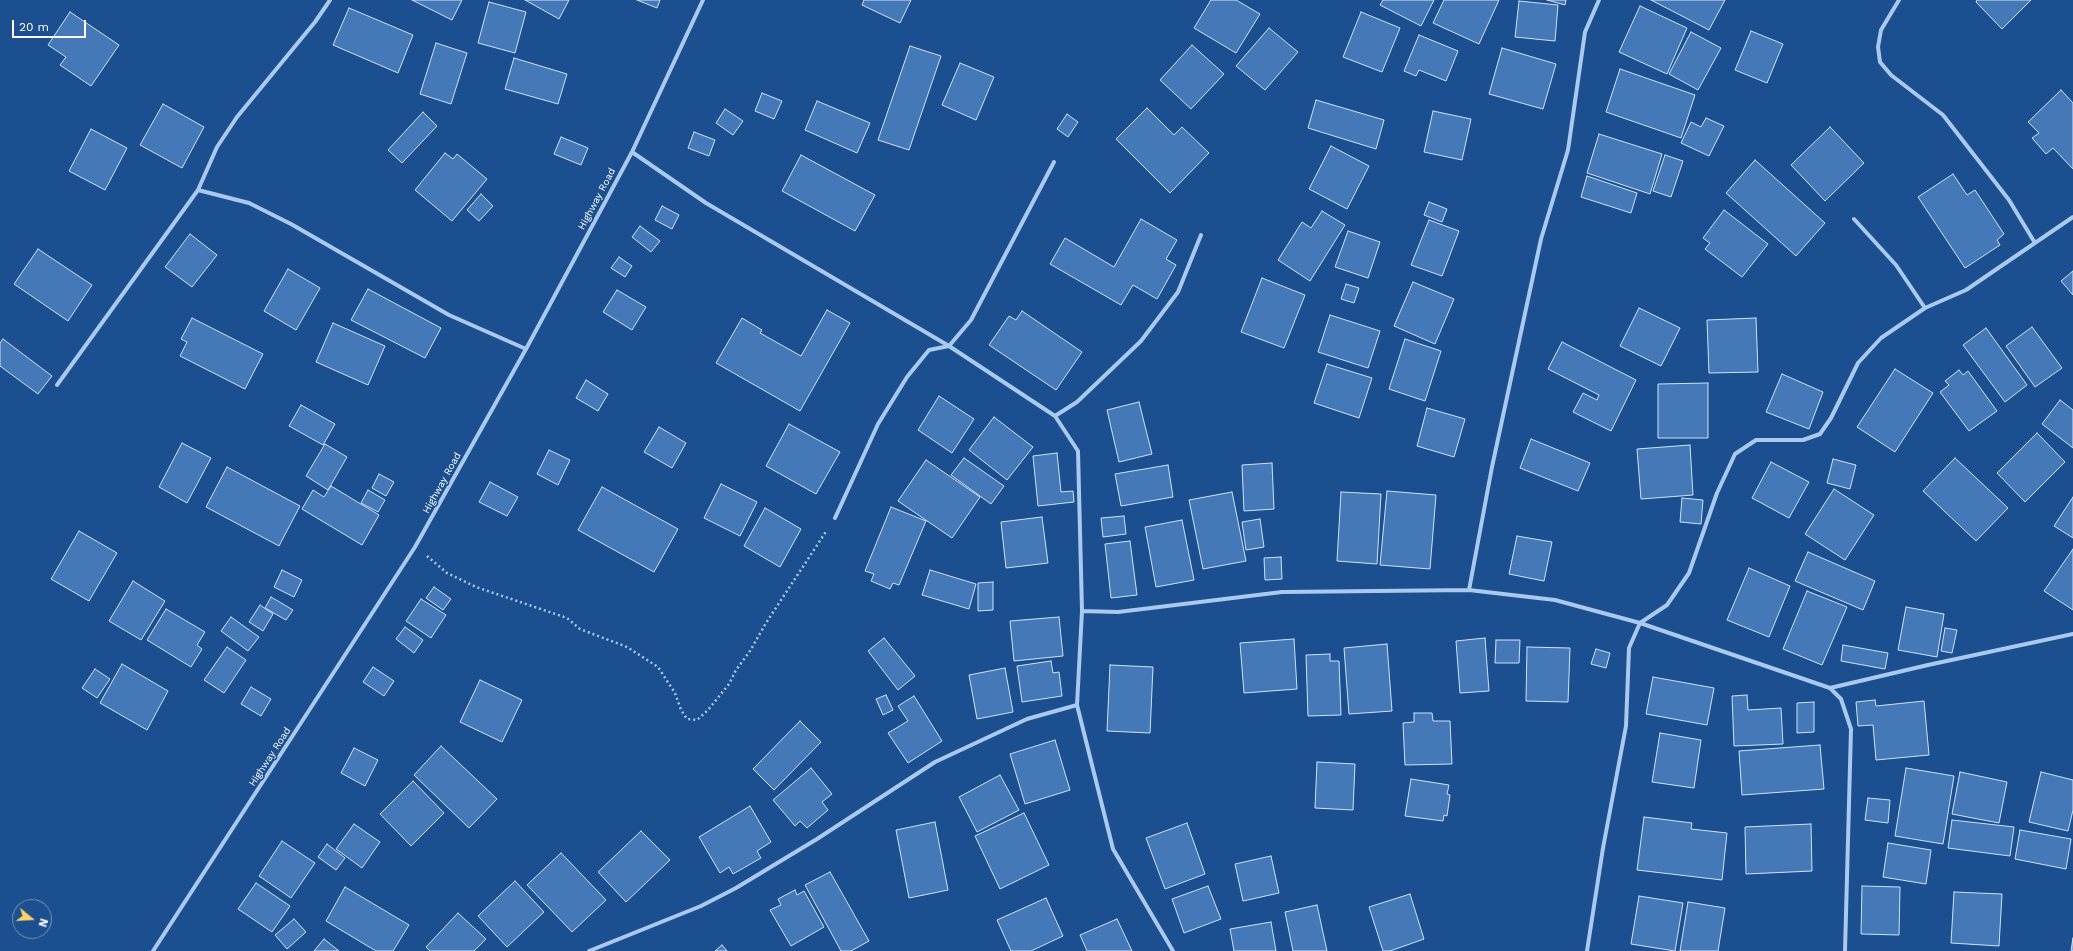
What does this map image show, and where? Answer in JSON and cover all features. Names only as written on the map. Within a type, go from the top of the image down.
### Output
[{"type":"street","points":[[58,385],[198,190],[217,146],[237,117],[315,22],[330,0]]},
{"type":"street","name":"Highway Road","points":[[153,951],[415,547],[526,349],[632,152],[703,0]]},
{"type":"street","points":[[1469,590],[1492,467],[1541,239],[1568,150],[1585,32],[1599,0]]},
{"type":"street","points":[[1898,0],[1881,30],[1878,47],[1880,62],[1891,75],[1943,116],[2009,200],[2035,243]]},
{"type":"street","points":[[632,152],[706,203],[949,346],[1055,416],[1078,451],[1082,611],[1076,705],[1113,849],[1173,951]]},
{"type":"street","points":[[835,518],[878,424],[907,377],[929,350],[949,346],[971,320],[1054,162]]},
{"type":"street","points":[[198,190],[249,203],[291,224],[449,315],[526,349]]},
{"type":"street","points":[[1587,951],[1603,848],[1626,726],[1629,648],[1640,623],[1667,605],[1689,573],[1717,493],[1735,454],[1756,440],[1803,440],[1820,434],[1831,418],[1858,363],[1881,338],[1924,308],[1966,290],[2073,217]]},
{"type":"street","points":[[1854,219],[1896,265],[1924,308]]},
{"type":"street","points":[[1055,416],[1077,402],[1141,341],[1178,292],[1201,235]]},
{"type":"street","points":[[1082,611],[1118,612],[1282,592],[1469,590],[1555,600],[1640,623],[1830,688],[1842,699],[1851,729],[1845,951]]},
{"type":"street","points":[[1830,688],[1928,664],[2073,634]]},
{"type":"street","points":[[588,951],[701,906],[736,888],[817,839],[935,762],[1027,719],[1076,705]]},
{"type":"path","points":[[415,547],[447,573],[476,587],[567,618],[580,629],[628,648],[658,667],[675,693],[681,710],[687,719],[696,720],[708,710],[729,684],[736,670],[750,651],[766,623],[835,518]]},
{"type":"building","points":[[412,0],[462,0],[452,20]]},
{"type":"building","points":[[525,0],[569,0],[559,19]]},
{"type":"building","points":[[637,0],[660,0],[657,8]]},
{"type":"building","points":[[864,0],[911,0],[900,23],[862,5]]},
{"type":"building","points":[[1211,0],[1236,0],[1260,14],[1236,53],[1194,28]]},
{"type":"building","points":[[1383,0],[1434,0],[1421,26],[1380,5]]},
{"type":"building","points":[[1444,0],[1499,0],[1479,44],[1433,23]]},
{"type":"building","points":[[1547,0],[1566,0],[1565,5]]},
{"type":"building","points":[[1651,0],[1725,0],[1709,30]]},
{"type":"building","points":[[1977,0],[2031,0],[2002,29],[1976,2]]},
{"type":"building","points":[[1519,1],[1558,5],[1555,41],[1515,37]]},
{"type":"building","points":[[489,2],[526,12],[515,53],[478,43]]},
{"type":"building","points":[[1640,6],[1687,28],[1667,74],[1619,52]]},
{"type":"building","points":[[349,8],[413,35],[398,73],[333,45]]},
{"type":"building","points":[[70,12],[119,45],[91,86],[60,65],[66,57],[48,45]]},
{"type":"building","points":[[1361,12],[1400,28],[1382,72],[1343,57]]},
{"type":"building","points":[[1269,28],[1298,52],[1265,90],[1236,66]]},
{"type":"building","points":[[1751,31],[1783,44],[1767,83],[1735,70]]},
{"type":"building","points":[[1691,32],[1721,48],[1698,90],[1669,74]]},
{"type":"building","points":[[1419,35],[1458,51],[1446,81],[1419,70],[1416,76],[1404,71]]},
{"type":"building","points":[[436,43],[467,53],[451,104],[420,94]]},
{"type":"building","points":[[1192,45],[1224,74],[1191,109],[1160,80]]},
{"type":"building","points":[[910,46],[941,56],[909,150],[878,140]]},
{"type":"building","points":[[1502,48],[1556,64],[1543,109],[1489,94]]},
{"type":"building","points":[[514,58],[567,74],[558,104],[505,89]]},
{"type":"building","points":[[960,63],[994,77],[976,120],[942,105]]},
{"type":"building","points":[[1620,69],[1695,95],[1681,138],[1606,112]]},
{"type":"building","points":[[2061,90],[2073,103],[2073,169],[2053,148],[2046,154],[2032,138],[2039,133],[2028,122]]},
{"type":"building","points":[[762,93],[782,101],[774,119],[755,111]]},
{"type":"building","points":[[1316,100],[1384,120],[1376,149],[1308,128]]},
{"type":"building","points":[[817,101],[870,123],[857,153],[805,130]]},
{"type":"building","points":[[163,104],[204,127],[182,168],[140,145]]},
{"type":"building","points":[[1147,108],[1174,135],[1182,127],[1209,153],[1170,193],[1116,139]]},
{"type":"building","points":[[725,109],[743,121],[733,135],[716,123]]},
{"type":"building","points":[[1433,111],[1471,119],[1462,160],[1424,152]]},
{"type":"building","points":[[423,112],[437,126],[402,163],[388,150]]},
{"type":"building","points":[[1067,114],[1078,122],[1068,137],[1057,129]]},
{"type":"building","points":[[1706,118],[1724,126],[1709,156],[1681,143],[1691,122],[1701,127]]},
{"type":"building","points":[[1830,127],[1864,163],[1825,201],[1791,165]]},
{"type":"building","points":[[91,129],[127,148],[105,190],[69,171]]},
{"type":"building","points":[[694,132],[715,140],[709,156],[688,148]]},
{"type":"building","points":[[1599,134],[1662,154],[1650,194],[1587,173]]},
{"type":"building","points":[[561,137],[588,148],[581,165],[554,154]]},
{"type":"building","points":[[1331,146],[1369,166],[1347,209],[1309,189]]},
{"type":"building","points":[[445,153],[453,159],[457,154],[487,179],[452,221],[415,190]]},
{"type":"building","points":[[801,155],[875,195],[855,231],[782,191]]},
{"type":"building","points":[[1665,155],[1683,161],[1671,197],[1653,191]]},
{"type":"building","points":[[1755,160],[1825,223],[1796,256],[1726,193]]},
{"type":"building","points":[[1953,174],[1967,195],[1975,190],[2004,234],[1997,240],[2000,245],[1965,268],[1918,197]]},
{"type":"building","points":[[1587,176],[1637,193],[1631,213],[1581,197]]},
{"type":"building","points":[[481,194],[493,206],[479,221],[467,210]]},
{"type":"building","points":[[1429,202],[1447,209],[1442,222],[1424,215]]},
{"type":"building","points":[[662,206],[679,215],[672,229],[655,220]]},
{"type":"building","points":[[1724,210],[1768,244],[1742,277],[1705,249],[1710,243],[1703,238]]},
{"type":"building","points":[[1322,211],[1345,225],[1310,281],[1278,260],[1302,222],[1311,228]]},
{"type":"building","points":[[1141,219],[1177,240],[1166,259],[1176,265],[1157,299],[1133,285],[1121,305],[1050,264],[1065,238],[1114,267]]},
{"type":"building","points":[[1429,220],[1459,231],[1442,276],[1411,265]]},
{"type":"building","points":[[640,226],[660,241],[651,252],[632,237]]},
{"type":"building","points":[[1348,231],[1380,242],[1368,278],[1335,267]]},
{"type":"building","points":[[190,234],[217,255],[192,287],[165,267]]},
{"type":"building","points":[[38,249],[92,285],[68,321],[14,284]]},
{"type":"building","points":[[619,257],[632,266],[625,277],[611,268]]},
{"type":"building","points":[[288,269],[320,288],[296,330],[264,311]]},
{"type":"building","points":[[2073,271],[2073,295],[2061,281]]},
{"type":"building","points":[[1262,278],[1305,295],[1284,348],[1241,332]]},
{"type":"building","points":[[1413,282],[1454,299],[1435,344],[1394,326]]},
{"type":"building","points":[[1346,284],[1359,288],[1354,303],[1341,299]]},
{"type":"building","points":[[368,289],[441,328],[425,358],[351,320]]},
{"type":"building","points":[[617,290],[646,307],[632,330],[603,312]]},
{"type":"building","points":[[1639,308],[1680,328],[1661,366],[1620,346]]},
{"type":"building","points":[[827,310],[850,323],[800,411],[716,363],[742,318],[762,330],[760,333],[801,356]]},
{"type":"building","points":[[1022,311],[1082,352],[1056,390],[989,345],[1009,316],[1016,320]]},
{"type":"building","points":[[1330,315],[1380,331],[1368,368],[1318,352]]},
{"type":"building","points":[[192,318],[263,354],[245,389],[180,356],[187,342],[181,339]]},
{"type":"building","points":[[1756,318],[1758,372],[1709,373],[1707,320]]},
{"type":"building","points":[[333,323],[385,346],[368,385],[316,362]]},
{"type":"building","points":[[2032,327],[2062,368],[2035,387],[2006,346]]},
{"type":"building","points":[[1986,328],[2027,385],[2005,402],[1963,345]]},
{"type":"building","points":[[3,339],[52,376],[38,394],[0,366],[0,343]]},
{"type":"building","points":[[1405,339],[1441,351],[1425,401],[1389,389]]},
{"type":"building","points":[[1562,342],[1636,380],[1611,431],[1573,412],[1583,393],[1597,400],[1599,395],[1548,369]]},
{"type":"building","points":[[1327,364],[1372,378],[1359,418],[1314,403]]},
{"type":"building","points":[[1895,369],[1933,393],[1895,452],[1857,427]]},
{"type":"building","points":[[1959,370],[1963,375],[1968,371],[1997,411],[1969,431],[1940,392],[1949,385],[1945,381]]},
{"type":"building","points":[[1782,374],[1823,392],[1809,429],[1766,412]]},
{"type":"building","points":[[586,380],[608,394],[598,411],[576,398]]},
{"type":"building","points":[[1708,383],[1708,438],[1658,438],[1658,384]]},
{"type":"building","points":[[939,396],[974,419],[952,453],[918,430]]},
{"type":"building","points":[[2060,400],[2073,410],[2073,448],[2042,424]]},
{"type":"building","points":[[1139,402],[1152,454],[1119,462],[1107,410]]},
{"type":"building","points":[[301,405],[335,424],[323,445],[289,426]]},
{"type":"building","points":[[1427,408],[1465,419],[1454,457],[1417,446]]},
{"type":"building","points":[[994,417],[1033,447],[1007,480],[969,450]]},
{"type":"building","points":[[789,424],[840,452],[816,494],[766,466]]},
{"type":"building","points":[[659,427],[686,443],[672,468],[644,452]]},
{"type":"building","points":[[2037,433],[2065,462],[2025,502],[1997,473]]},
{"type":"building","points":[[1531,439],[1590,463],[1578,491],[1520,468]]},
{"type":"building","points":[[182,443],[211,458],[187,503],[159,487]]},
{"type":"building","points":[[325,444],[347,457],[328,490],[306,476]]},
{"type":"building","points":[[1690,445],[1693,495],[1641,499],[1637,449]]},
{"type":"building","points":[[549,450],[570,460],[558,485],[537,474]]},
{"type":"building","points":[[1057,453],[1061,492],[1073,491],[1074,502],[1038,506],[1033,456]]},
{"type":"building","points":[[964,458],[1004,486],[991,504],[951,475]]},
{"type":"building","points":[[1955,458],[2008,508],[1976,541],[1923,491]]},
{"type":"building","points":[[1833,459],[1856,465],[1850,489],[1827,483]]},
{"type":"building","points":[[926,460],[980,497],[952,538],[898,501]]},
{"type":"building","points":[[1771,462],[1809,482],[1789,518],[1752,498]]},
{"type":"building","points":[[1272,463],[1274,509],[1244,511],[1242,465]]},
{"type":"building","points":[[1168,465],[1173,497],[1121,506],[1115,474]]},
{"type":"building","points":[[227,467],[300,506],[279,546],[206,507]]},
{"type":"building","points":[[379,474],[394,482],[386,496],[372,488]]},
{"type":"building","points":[[490,482],[518,497],[507,516],[479,502]]},
{"type":"building","points":[[721,484],[757,502],[740,536],[704,518]]},
{"type":"building","points":[[331,486],[379,515],[362,545],[302,509],[313,490],[324,497]]},
{"type":"building","points":[[602,487],[678,529],[654,572],[578,530]]},
{"type":"building","points":[[1834,489],[1874,515],[1845,560],[1805,534]]},
{"type":"building","points":[[368,490],[385,500],[378,512],[361,503]]},
{"type":"building","points":[[1387,491],[1436,495],[1430,569],[1380,565]]},
{"type":"building","points":[[1232,492],[1246,561],[1203,569],[1189,500]]},
{"type":"building","points":[[1341,492],[1381,494],[1377,564],[1337,561]]},
{"type":"building","points":[[2073,497],[2073,538],[2054,526]]},
{"type":"building","points":[[1682,498],[1703,500],[1701,524],[1680,522]]},
{"type":"building","points":[[891,507],[926,521],[899,585],[893,583],[890,589],[871,581],[874,574],[865,571]]},
{"type":"building","points":[[765,508],[801,529],[780,567],[744,546]]},
{"type":"building","points":[[1124,516],[1126,534],[1103,537],[1101,518]]},
{"type":"building","points":[[1042,517],[1048,563],[1006,568],[1001,522]]},
{"type":"building","points":[[1260,519],[1264,547],[1246,550],[1242,522]]},
{"type":"building","points":[[1182,520],[1194,580],[1156,587],[1145,527]]},
{"type":"building","points":[[79,531],[117,553],[89,601],[51,579]]},
{"type":"building","points":[[1517,536],[1552,542],[1544,581],[1509,574]]},
{"type":"building","points":[[1130,541],[1137,595],[1111,598],[1105,544]]},
{"type":"building","points":[[2073,549],[2073,610],[2044,591]]},
{"type":"building","points":[[1808,552],[1875,581],[1863,610],[1795,581]]},
{"type":"building","points":[[1281,557],[1282,579],[1265,580],[1264,558]]},
{"type":"building","points":[[1749,568],[1790,586],[1769,637],[1727,620]]},
{"type":"building","points":[[282,570],[302,580],[294,597],[274,587]]},
{"type":"building","points":[[930,570],[976,584],[969,609],[922,595]]},
{"type":"building","points":[[133,581],[165,601],[141,640],[109,621]]},
{"type":"building","points":[[993,582],[993,610],[978,611],[978,583]]},
{"type":"building","points":[[434,587],[451,599],[443,610],[426,598]]},
{"type":"building","points":[[1807,591],[1847,607],[1822,665],[1783,649]]},
{"type":"building","points":[[271,597],[293,610],[286,620],[265,608]]},
{"type":"building","points":[[421,599],[446,615],[431,638],[406,621]]},
{"type":"building","points":[[260,605],[273,614],[263,631],[249,622]]},
{"type":"building","points":[[1906,607],[1944,614],[1937,657],[1898,650]]},
{"type":"building","points":[[166,609],[205,632],[197,645],[202,649],[191,667],[147,640]]},
{"type":"building","points":[[231,617],[259,637],[248,651],[221,631]]},
{"type":"building","points":[[1059,617],[1063,656],[1014,661],[1010,621]]},
{"type":"building","points":[[405,627],[423,640],[414,653],[396,639]]},
{"type":"building","points":[[1945,628],[1957,630],[1952,653],[1941,651]]},
{"type":"building","points":[[884,638],[915,676],[898,690],[868,651]]},
{"type":"building","points":[[1485,638],[1489,691],[1460,693],[1456,641]]},
{"type":"building","points":[[1294,639],[1297,689],[1244,693],[1240,643]]},
{"type":"building","points":[[1496,640],[1520,640],[1519,663],[1495,663]]},
{"type":"building","points":[[1387,644],[1392,711],[1349,714],[1344,648]]},
{"type":"building","points":[[1843,645],[1888,653],[1885,669],[1841,661]]},
{"type":"building","points":[[227,647],[246,660],[224,693],[204,680]]},
{"type":"building","points":[[1527,647],[1570,648],[1568,702],[1526,701]]},
{"type":"building","points":[[1596,649],[1610,653],[1606,668],[1591,664]]},
{"type":"building","points":[[1330,654],[1330,661],[1339,661],[1341,715],[1308,716],[1306,655]]},
{"type":"building","points":[[1051,661],[1053,673],[1059,672],[1062,696],[1022,702],[1017,666]]},
{"type":"building","points":[[122,664],[168,691],[147,730],[100,703]]},
{"type":"building","points":[[1110,665],[1153,667],[1150,733],[1107,731]]},
{"type":"building","points":[[373,667],[394,681],[384,696],[363,682]]},
{"type":"building","points":[[1005,668],[1013,712],[977,719],[969,675]]},
{"type":"building","points":[[95,669],[110,679],[97,698],[82,688]]},
{"type":"building","points":[[1653,677],[1714,688],[1707,725],[1646,714]]},
{"type":"building","points":[[480,680],[522,700],[502,742],[460,722]]},
{"type":"building","points":[[251,687],[271,699],[261,716],[241,704]]},
{"type":"building","points":[[886,695],[893,710],[883,715],[876,699]]},
{"type":"building","points":[[1747,695],[1748,710],[1781,708],[1783,744],[1734,746],[1732,696]]},
{"type":"building","points":[[914,696],[942,741],[908,763],[888,733],[908,721],[898,706]]},
{"type":"building","points":[[1875,700],[1876,706],[1924,701],[1929,755],[1876,760],[1873,725],[1858,726],[1856,702]]},
{"type":"building","points":[[1814,702],[1814,732],[1797,733],[1797,703]]},
{"type":"building","points":[[1414,713],[1432,713],[1433,721],[1450,721],[1452,764],[1405,765],[1403,723],[1414,722]]},
{"type":"building","points":[[800,721],[821,742],[774,790],[753,769]]},
{"type":"building","points":[[1660,733],[1701,740],[1694,788],[1652,782]]},
{"type":"building","points":[[1055,740],[1070,790],[1025,804],[1010,754]]},
{"type":"building","points":[[1820,745],[1824,789],[1742,795],[1739,751]]},
{"type":"building","points":[[441,746],[497,799],[469,828],[414,775]]},
{"type":"building","points":[[354,748],[378,760],[365,786],[341,773]]},
{"type":"building","points":[[1317,762],[1355,764],[1353,810],[1315,808]]},
{"type":"building","points":[[811,768],[832,794],[822,802],[828,810],[807,828],[800,821],[795,826],[773,800]]},
{"type":"building","points":[[1906,768],[1954,776],[1943,844],[1895,836]]},
{"type":"building","points":[[1960,772],[2007,782],[1999,823],[1952,814]]},
{"type":"building","points":[[2041,772],[2073,780],[2073,810],[2068,831],[2029,822]]},
{"type":"building","points":[[1000,775],[1019,810],[977,832],[959,797]]},
{"type":"building","points":[[1411,779],[1449,785],[1447,794],[1450,795],[1447,816],[1444,815],[1443,821],[1405,816]]},
{"type":"building","points":[[413,781],[444,813],[411,846],[380,814]]},
{"type":"building","points":[[1868,798],[1890,800],[1888,823],[1865,820]]},
{"type":"building","points":[[750,806],[771,842],[757,851],[761,858],[733,874],[729,867],[720,873],[699,837]]},
{"type":"building","points":[[1024,813],[1049,865],[1000,889],[975,836]]},
{"type":"building","points":[[1644,817],[1692,823],[1691,829],[1727,833],[1722,880],[1637,870]]},
{"type":"building","points":[[1952,820],[2014,827],[2010,856],[1948,848]]},
{"type":"building","points":[[935,822],[948,890],[909,898],[896,830]]},
{"type":"building","points":[[1187,823],[1205,874],[1165,889],[1146,838]]},
{"type":"building","points":[[354,824],[380,842],[362,868],[336,849]]},
{"type":"building","points":[[1811,824],[1812,871],[1746,874],[1745,827]]},
{"type":"building","points":[[2020,830],[2071,839],[2066,869],[2015,859]]},
{"type":"building","points":[[641,831],[670,860],[626,902],[598,872]]},
{"type":"building","points":[[282,841],[315,863],[291,898],[259,876]]},
{"type":"building","points":[[1888,843],[1931,850],[1926,884],[1883,877]]},
{"type":"building","points":[[327,844],[345,858],[336,870],[318,857]]},
{"type":"building","points":[[561,853],[606,900],[572,932],[527,885]]},
{"type":"building","points":[[1271,856],[1279,893],[1243,901],[1235,864]]},
{"type":"building","points":[[830,872],[869,941],[851,951],[841,951],[805,885]]},
{"type":"building","points":[[515,881],[544,912],[507,947],[478,916]]},
{"type":"building","points":[[256,883],[290,906],[272,932],[238,909]]},
{"type":"building","points":[[1208,886],[1221,919],[1184,933],[1172,899]]},
{"type":"building","points":[[1862,886],[1900,887],[1899,935],[1861,934]]},
{"type":"building","points":[[345,887],[409,925],[393,951],[376,951],[326,921]]},
{"type":"building","points":[[795,890],[797,895],[804,891],[824,927],[791,946],[770,910],[781,905],[778,899]]},
{"type":"building","points":[[1954,892],[2002,894],[1999,946],[1951,943]]},
{"type":"building","points":[[1410,894],[1424,939],[1390,951],[1383,951],[1369,907]]},
{"type":"building","points":[[1639,896],[1683,903],[1675,951],[1631,944]]},
{"type":"building","points":[[1046,898],[1063,936],[1031,951],[1011,951],[997,920]]},
{"type":"building","points":[[1688,902],[1725,908],[1718,951],[1680,951]]},
{"type":"building","points":[[1317,905],[1327,951],[1293,951],[1285,912]]},
{"type":"building","points":[[458,913],[486,939],[474,951],[430,951],[426,947]]},
{"type":"building","points":[[294,919],[306,932],[287,949],[275,935]]},
{"type":"building","points":[[1117,919],[1132,951],[1087,951],[1080,935]]},
{"type":"building","points":[[1271,922],[1276,951],[1234,951],[1230,929]]},
{"type":"building","points":[[2073,938],[2073,951],[2071,951]]},
{"type":"building","points":[[324,939],[339,951],[314,951]]},
{"type":"building","points":[[722,945],[727,951],[715,951]]}]
